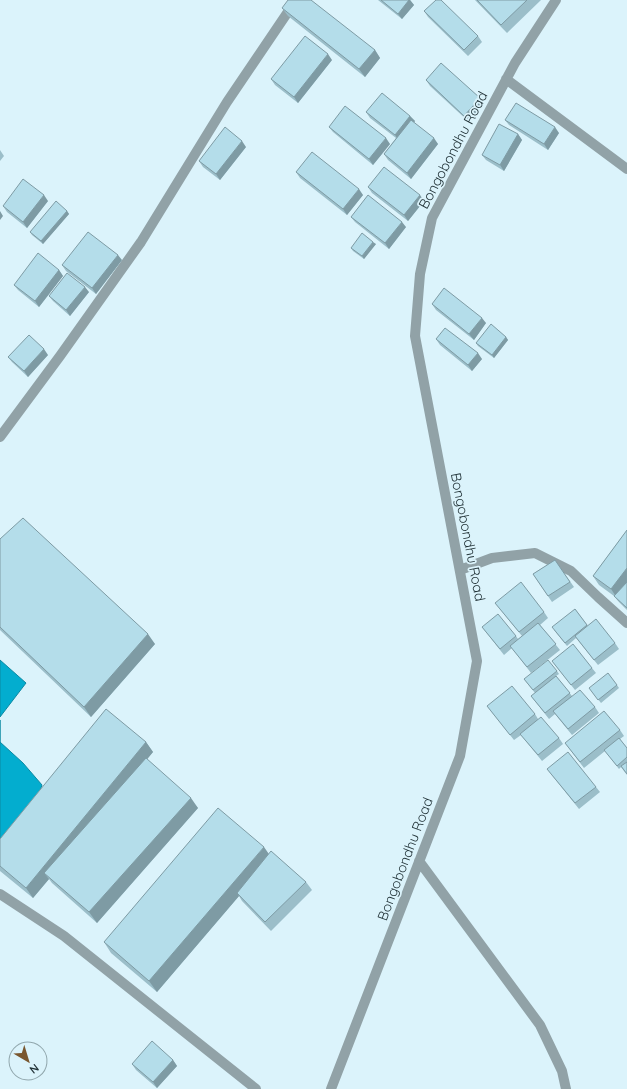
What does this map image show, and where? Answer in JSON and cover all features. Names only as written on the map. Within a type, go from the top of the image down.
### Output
[{"type":"street","points":[[0,438],[141,242],[227,102],[296,0]]},
{"type":"street","name":"Bongobondhu Road","points":[[331,1089],[460,756],[478,661],[415,336],[420,274],[432,218],[506,79],[556,0]]},
{"type":"street","points":[[506,79],[627,169]]},
{"type":"street","points":[[460,570],[492,558],[535,553],[572,571],[627,623]]},
{"type":"street","points":[[419,861],[540,1025],[562,1071],[566,1089]]},
{"type":"street","points":[[0,894],[64,936],[256,1089]]},
{"type":"water","points":[[0,660],[26,683],[0,717]]},
{"type":"water","points":[[0,742],[23,763],[42,785],[36,804],[0,842]]},
{"type":"building","points":[[288,0],[311,0],[375,50],[359,69],[282,8]]},
{"type":"building","points":[[381,0],[409,0],[398,14]]},
{"type":"building","points":[[436,0],[441,0],[478,36],[464,50],[424,11]]},
{"type":"building","points":[[477,0],[527,0],[501,25]]},
{"type":"building","points":[[305,36],[328,54],[294,97],[271,79]]},
{"type":"building","points":[[441,63],[480,98],[464,116],[426,80]]},
{"type":"building","points":[[382,93],[410,116],[395,135],[366,112]]},
{"type":"building","points":[[516,103],[555,127],[544,144],[505,120]]},
{"type":"building","points":[[345,106],[386,138],[369,159],[329,127]]},
{"type":"building","points":[[411,120],[434,138],[407,173],[384,154]]},
{"type":"building","points":[[499,124],[518,134],[500,165],[482,155]]},
{"type":"building","points":[[225,127],[242,141],[216,174],[199,161]]},
{"type":"building","points":[[312,152],[359,189],[343,209],[296,172]]},
{"type":"building","points":[[384,167],[420,195],[404,215],[368,187]]},
{"type":"building","points":[[23,179],[44,195],[23,222],[3,206]]},
{"type":"building","points":[[368,195],[402,222],[385,243],[351,217]]},
{"type":"building","points":[[56,201],[67,211],[41,241],[30,232]]},
{"type":"building","points":[[88,232],[118,255],[92,288],[62,265]]},
{"type":"building","points":[[362,233],[373,242],[362,256],[351,248]]},
{"type":"building","points":[[38,253],[59,270],[35,301],[14,285]]},
{"type":"building","points":[[67,273],[85,287],[66,310],[49,296]]},
{"type":"building","points":[[444,288],[482,318],[469,334],[432,304]]},
{"type":"building","points":[[491,324],[506,337],[492,355],[476,343]]},
{"type":"building","points":[[445,328],[478,353],[468,365],[436,339]]},
{"type":"building","points":[[29,335],[44,349],[24,371],[8,357]]},
{"type":"building","points":[[23,518],[148,634],[84,707],[0,627],[0,539]]},
{"type":"building","points":[[627,530],[627,568],[611,589],[593,576]]},
{"type":"building","points":[[555,560],[570,582],[548,596],[533,574]]},
{"type":"building","points":[[521,582],[544,612],[519,632],[495,603]]},
{"type":"building","points":[[627,582],[627,608],[614,596]]},
{"type":"building","points":[[575,609],[587,625],[565,643],[552,627]]},
{"type":"building","points":[[498,614],[516,636],[500,649],[482,627]]},
{"type":"building","points":[[596,619],[615,643],[594,660],[575,636]]},
{"type":"building","points":[[538,623],[556,644],[527,667],[510,646]]},
{"type":"building","points":[[573,644],[592,668],[571,685],[552,661]]},
{"type":"building","points":[[548,660],[557,671],[533,690],[524,679]]},
{"type":"building","points":[[608,673],[617,685],[598,700],[589,688]]},
{"type":"building","points":[[556,676],[570,693],[545,713],[531,696]]},
{"type":"building","points":[[512,686],[535,714],[510,735],[487,706]]},
{"type":"building","points":[[580,690],[595,707],[568,729],[553,711]]},
{"type":"building","points":[[106,709],[146,742],[26,888],[0,866],[0,839]]},
{"type":"building","points":[[604,711],[620,730],[580,762],[565,743]]},
{"type":"building","points":[[541,717],[559,738],[538,755],[520,734]]},
{"type":"building","points":[[619,738],[627,748],[627,757],[617,766],[604,750]]},
{"type":"building","points":[[568,752],[596,787],[575,803],[547,769]]},
{"type":"building","points":[[146,758],[191,798],[89,912],[44,873]]},
{"type":"building","points":[[627,762],[627,774],[621,766]]},
{"type":"building","points":[[218,808],[264,847],[149,981],[104,942]]},
{"type":"building","points":[[271,851],[306,882],[265,922],[237,893]]},
{"type":"building","points":[[152,1041],[173,1060],[153,1082],[132,1064]]}]
